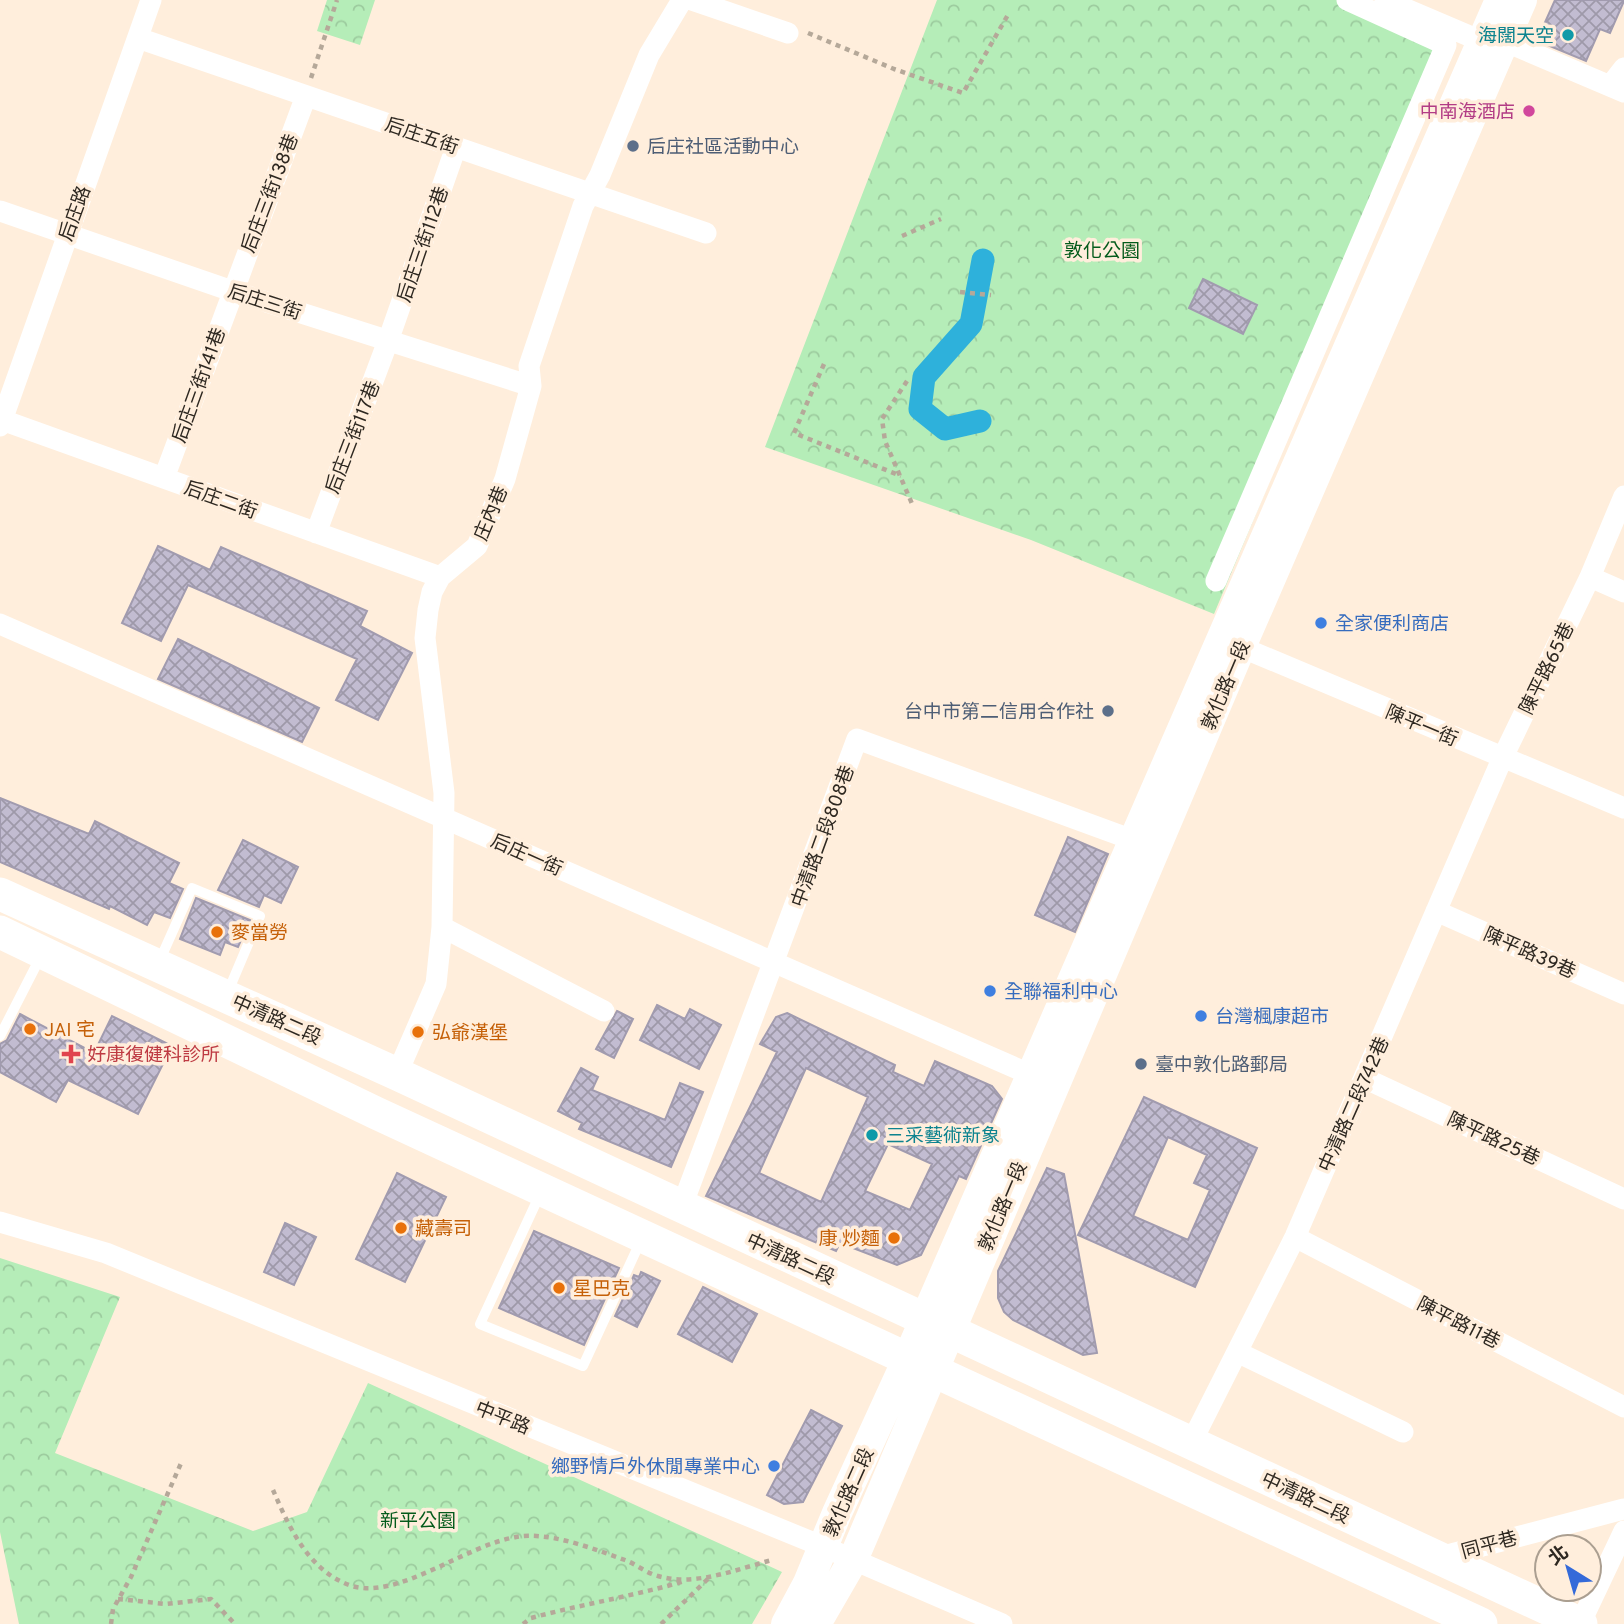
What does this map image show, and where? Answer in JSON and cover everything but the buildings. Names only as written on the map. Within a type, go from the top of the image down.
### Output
[{"type":"main road","name":"中清路二段","points":[[0,894],[397,1074],[1580,1624]]},
{"type":"main road","points":[[0,932],[542,1190],[1481,1624]]},
{"type":"street","name":"后庄路","points":[[1,423],[151,0]]},
{"type":"street","name":"庄內巷","points":[[440,578],[477,547],[505,479],[531,386],[529,366],[590,193],[649,55],[682,0]]},
{"type":"street","points":[[692,0],[794,30]]},
{"type":"street","points":[[1216,581],[1446,45],[1347,0]]},
{"type":"street","points":[[1385,0],[1617,89],[1624,68]]},
{"type":"street","name":"敦化路一段","points":[[1493,41],[1500,0]]},
{"type":"street","name":"敦化路一段","points":[[920,1365],[1493,41],[1522,0]]},
{"type":"street","name":"后庄五街","points":[[138,38],[706,233]]},
{"type":"street","name":"后庄三街138巷","points":[[232,291],[306,96]]},
{"type":"street","name":"后庄三街112巷","points":[[388,341],[456,147]]},
{"type":"street","name":"后庄三街","points":[[0,211],[232,291],[531,386]]},
{"type":"street","name":"后庄三街141巷","points":[[164,478],[232,291]]},
{"type":"street","name":"后庄三街117巷","points":[[316,533],[388,341]]},
{"type":"street","name":"后庄二街","points":[[1,423],[164,478],[440,578]]},
{"type":"street","name":"陳平路65巷","points":[[1502,759],[1590,577],[1624,496]]},
{"type":"street","points":[[1590,577],[1624,592]]},
{"type":"street","points":[[397,1074],[436,984],[442,927],[445,818],[435,705],[425,638],[432,592],[440,578]]},
{"type":"street","name":"后庄一街","points":[[0,624],[1043,1080]]},
{"type":"street","name":"敦化路一段","points":[[1043,1080],[1133,840],[1231,643]]},
{"type":"street","name":"陳平一街","points":[[1231,643],[1624,808]]},
{"type":"street","name":"中清路二段808巷","points":[[682,1206],[858,739],[1133,840]]},
{"type":"street","name":"中清路二段742巷","points":[[1191,1443],[1294,1237],[1502,759]]},
{"type":"street","name":"陳平路39巷","points":[[1436,911],[1624,994]]},
{"type":"street","points":[[442,927],[604,1011]]},
{"type":"street","name":"陳平路25巷","points":[[1364,1078],[1624,1199]]},
{"type":"street","name":"中平路","points":[[0,1222],[106,1253],[824,1547],[1002,1624]]},
{"type":"street","name":"陳平路11巷","points":[[1294,1237],[1624,1407]]},
{"type":"street","points":[[1237,1352],[1404,1432]]},
{"type":"street","name":"敦化路二段","points":[[786,1624],[920,1365]]},
{"type":"street","name":"敦化路二段","points":[[816,1624],[853,1560],[920,1365]]},
{"type":"street","name":"同平巷","points":[[1436,1558],[1624,1509]]},
{"type":"street","points":[[1580,1624],[1624,1531]]},
{"type":"lane","points":[[158,965],[192,888],[260,916],[226,996]]},
{"type":"lane","points":[[0,1036],[43,953]]},
{"type":"lane","points":[[542,1190],[480,1324],[583,1366],[643,1237]]},
{"type":"path","points":[[306,96],[337,0]]},
{"type":"path","points":[[794,30],[963,93],[1009,13]]},
{"type":"path","points":[[902,236],[941,219]]},
{"type":"path","points":[[960,292],[991,295]]},
{"type":"path","points":[[824,364],[794,433],[901,476]]},
{"type":"path","points":[[907,381],[882,419],[885,441],[914,506]]},
{"type":"path","points":[[111,1624],[118,1599],[182,1461]]},
{"type":"path","points":[[273,1490],[290,1531],[308,1555],[333,1576],[352,1586],[379,1588],[401,1583],[483,1545],[519,1536],[555,1540],[626,1560],[658,1576],[690,1580]]},
{"type":"path","points":[[523,1624],[531,1618],[593,1601],[626,1598],[772,1560]]},
{"type":"path","points":[[661,1624],[711,1576]]},
{"type":"path","points":[[118,1599],[166,1604],[211,1599],[235,1624]]},
{"type":"green space","points":[[327,0],[375,0],[360,45],[317,31]]},
{"type":"green space","name":"敦化公園","points":[[937,0],[1364,0],[1454,41],[1214,614],[1031,540],[765,447]]},
{"type":"green space","name":"新平公園","points":[[0,1258],[120,1297],[55,1453],[253,1531],[307,1512],[368,1383],[782,1572],[752,1624],[19,1624],[0,1532]]},
{"type":"waterway","points":[[980,421],[945,429],[920,409],[924,377],[971,324],[983,260]]},
{"type":"place","name":"海闊天空","points":[[1568,35]]},
{"type":"place","name":"中南海酒店","points":[[1529,111]]},
{"type":"place","name":"后庄社區活動中心","points":[[633,146]]},
{"type":"place","name":"全家便利商店","points":[[1321,623]]},
{"type":"place","name":"台中市第二信用合作社","points":[[1108,711]]},
{"type":"place","name":"麥當勞","points":[[217,932]]},
{"type":"place","name":"全聯福利中心","points":[[990,991]]},
{"type":"place","name":"台灣楓康超市","points":[[1201,1016]]},
{"type":"place","name":"JAI 宅","points":[[30,1029]]},
{"type":"place","name":"弘爺漢堡","points":[[418,1032]]},
{"type":"place","name":"好康復健科診所","points":[[71,1054]]},
{"type":"place","name":"臺中敦化路郵局","points":[[1141,1064]]},
{"type":"place","name":"三采藝術新象","points":[[872,1135]]},
{"type":"place","name":"藏壽司","points":[[401,1228]]},
{"type":"place","name":"康 炒麵","points":[[894,1238]]},
{"type":"place","name":"星巴克","points":[[559,1288]]},
{"type":"place","name":"鄉野情戶外休閒專業中心","points":[[774,1466]]}]
